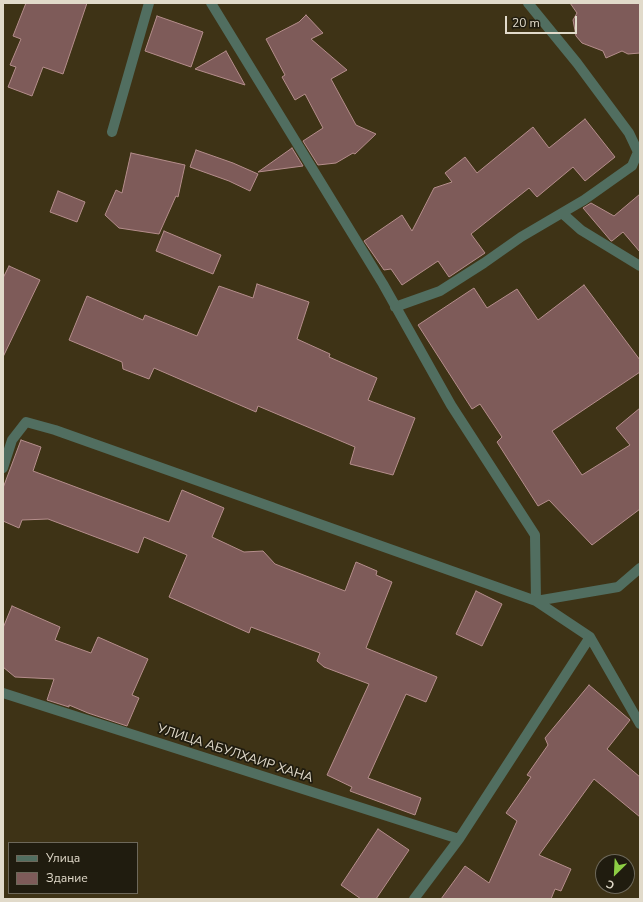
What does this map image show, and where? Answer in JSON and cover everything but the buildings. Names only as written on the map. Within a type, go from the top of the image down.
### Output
[{"type":"street","points":[[112,132],[149,3]]},
{"type":"street","points":[[211,3],[395,307],[451,405],[535,535],[536,600]]},
{"type":"street","points":[[395,307],[440,291],[522,237],[612,182],[632,166],[638,152],[629,133],[577,63],[528,3]]},
{"type":"street","points":[[562,213],[581,230],[640,266]]},
{"type":"street","points":[[3,468],[12,440],[26,422],[55,430],[536,600],[590,637],[640,724]]},
{"type":"street","points":[[536,600],[618,587],[640,568]]},
{"type":"street","points":[[414,899],[459,839],[590,637]]},
{"type":"street","name":"УЛИЦА АБУЛХАИР ХАНА","points":[[3,693],[459,839]]}]
